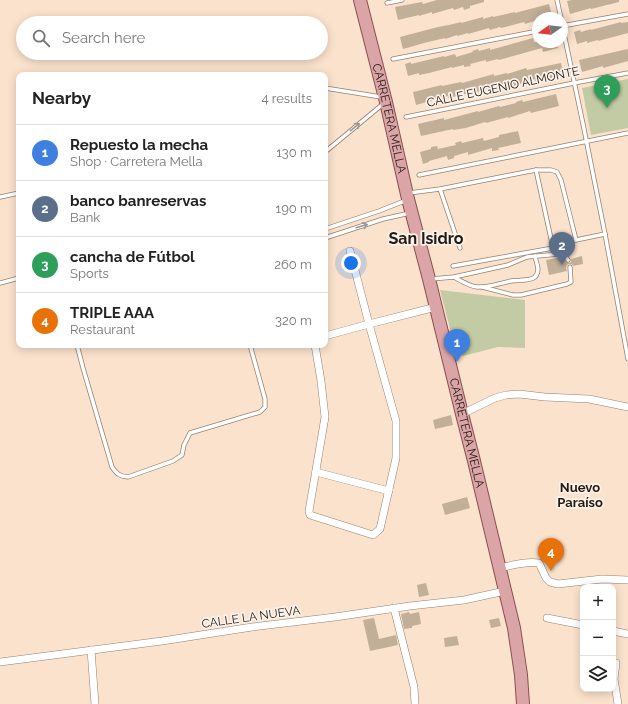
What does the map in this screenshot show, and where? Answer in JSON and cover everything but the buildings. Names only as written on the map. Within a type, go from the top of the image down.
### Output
[{"type":"main road","name":"CARRETERA MELLA","points":[[360,0],[407,196],[476,468],[514,628],[521,675],[523,704]]},
{"type":"street","points":[[316,348],[326,417],[309,511],[310,515],[373,535],[380,529],[396,458],[396,421],[350,252]]},
{"type":"street","points":[[328,335],[436,307]]},
{"type":"street","points":[[462,414],[495,398],[519,394],[589,399],[628,407]]},
{"type":"street","points":[[316,472],[389,491]]},
{"type":"street","points":[[500,568],[534,562],[539,564],[546,578],[550,582],[558,584],[602,579],[628,580]]},
{"type":"street","name":"CALLE LA NUEVA","points":[[0,662],[394,608],[464,600],[505,591]]},
{"type":"street","points":[[394,608],[414,688],[415,704]]},
{"type":"street","points":[[548,618],[580,624]]},
{"type":"street","points":[[616,632],[628,634]]},
{"type":"street","points":[[91,650],[95,704]]},
{"type":"street","points":[[616,692],[618,704]]},
{"type":"lane","points":[[387,3],[402,0]]},
{"type":"lane","points":[[557,0],[560,12]]},
{"type":"lane","points":[[568,25],[628,14]]},
{"type":"lane","points":[[393,59],[532,32]]},
{"type":"lane","points":[[567,48],[587,142],[628,359]]},
{"type":"lane","name":"CALLE EUGENIO ALMONTE","points":[[406,117],[628,73]]},
{"type":"lane","points":[[328,89],[385,100]]},
{"type":"lane","points":[[328,149],[385,100]]},
{"type":"lane","points":[[419,175],[628,133]]},
{"type":"lane","points":[[328,227],[379,211],[407,196],[536,170],[551,170],[557,172],[561,180],[576,240]]},
{"type":"lane","points":[[536,170],[553,248]]},
{"type":"lane","points":[[440,189],[460,248]]},
{"type":"lane","points":[[0,197],[16,194]]},
{"type":"lane","points":[[328,237],[383,220],[412,213]]},
{"type":"lane","points":[[454,266],[553,248],[576,240],[605,234]]},
{"type":"lane","points":[[429,279],[454,277],[508,265],[519,260],[535,256],[564,254],[568,260]]},
{"type":"lane","points":[[454,277],[475,287],[533,279],[538,271],[538,264],[535,256]]},
{"type":"lane","points":[[482,287],[513,295],[521,295],[571,282],[570,267]]},
{"type":"lane","points":[[0,283],[16,279]]},
{"type":"lane","points":[[78,348],[112,467],[117,474],[128,477],[173,462],[182,455],[190,433],[260,412],[265,407],[265,399],[251,348]]},
{"type":"green space","points":[[628,79],[628,128],[591,135],[582,88]]},
{"type":"green space","points":[[440,290],[525,300],[525,348],[498,347],[463,356],[456,352]]},
{"type":"place","name":"cancha de Fútbol","points":[[607,108]]},
{"type":"place","name":"banco banreservas","points":[[562,265]]},
{"type":"place","name":"Repuesto la mecha","points":[[457,362]]},
{"type":"place","name":"TRIPLE AAA","points":[[551,571]]},
{"type":"district","name":"San Isidro","points":[[426,238]]},
{"type":"district","name":"Nuevo Paraíso","points":[[580,494]]}]
